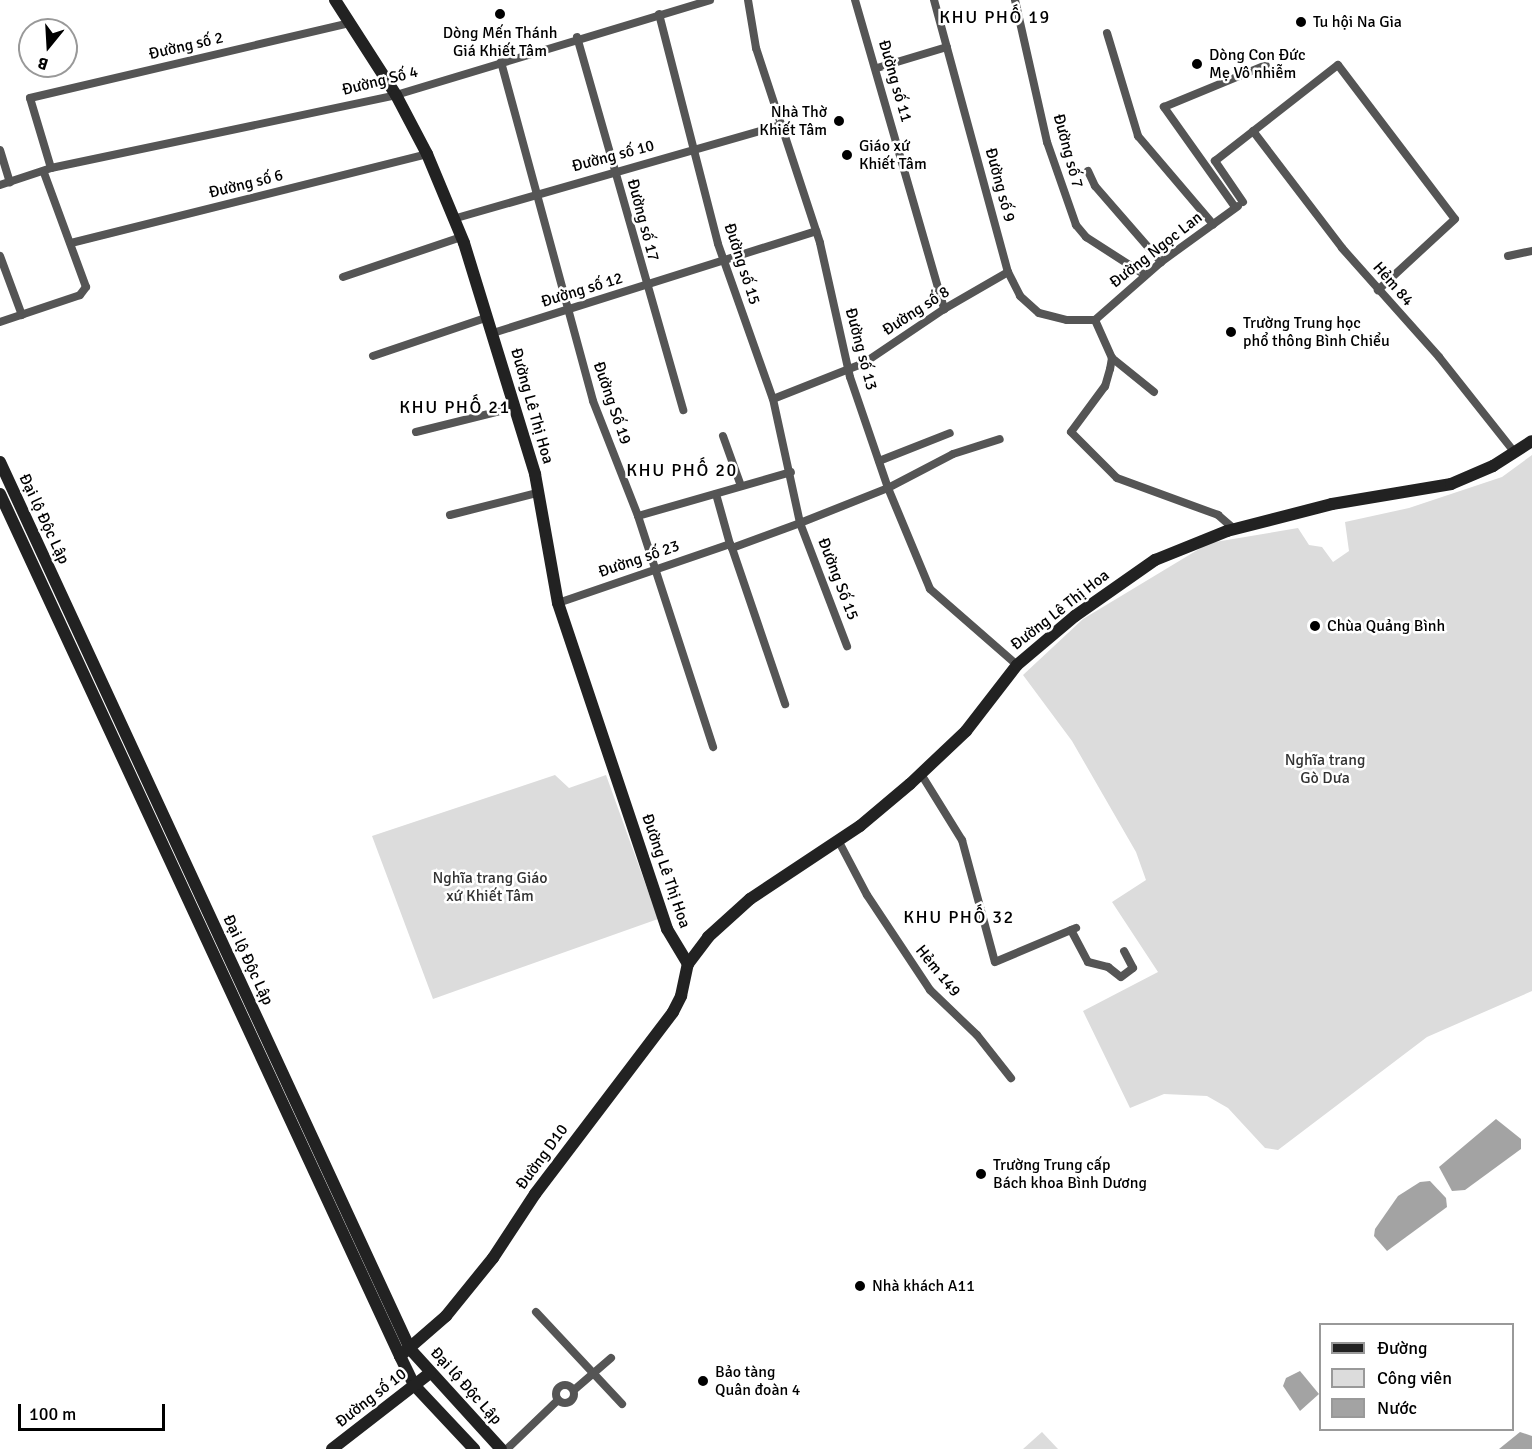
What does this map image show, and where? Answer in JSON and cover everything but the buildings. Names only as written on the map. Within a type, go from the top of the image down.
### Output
[{"type":"street","name":"Đường Lê Thị Hoa","points":[[335,0],[396,95],[427,154],[461,237],[516,406],[537,493],[558,603],[667,929],[688,964],[708,937],[750,899],[838,840],[921,774],[966,731],[1017,665],[1075,616],[1155,560],[1233,528],[1332,504],[1451,484],[1515,453],[1532,441]]},
{"type":"street","name":"Đường Số 4","points":[[0,185],[48,170],[396,95],[577,38],[710,0]]},
{"type":"street","name":"Đường số 13","points":[[748,0],[756,48],[816,231],[848,369],[888,488],[930,589],[1017,665]]},
{"type":"street","name":"Đường số 11","points":[[855,0],[877,68],[944,309]]},
{"type":"street","name":"Đường số 9","points":[[934,0],[1008,272],[1020,296],[1039,313],[1067,320],[1095,320]]},
{"type":"street","name":"Đường số 7","points":[[1015,0],[1047,142],[1076,225],[1086,237],[1145,275]]},
{"type":"street","name":"Đường số 15","points":[[659,14],[724,260],[772,399],[791,472],[800,523]]},
{"type":"street","name":"Đường số 2","points":[[48,170],[30,98],[349,23]]},
{"type":"street","points":[[1107,33],[1138,136],[1213,224]]},
{"type":"street","name":"Đường số 17","points":[[577,38],[645,285],[683,410]]},
{"type":"street","points":[[877,68],[947,47]]},
{"type":"street","name":"Đường Số 19","points":[[501,62],[593,401],[657,570],[713,747]]},
{"type":"street","points":[[1239,205],[1164,107],[1266,65]]},
{"type":"street","points":[[1239,205],[1213,163],[1338,65],[1429,180],[1455,219],[1378,290]]},
{"type":"street","name":"Đường số 10","points":[[453,219],[614,171],[695,152],[781,125]]},
{"type":"street","name":"Hẻm 84","points":[[1253,131],[1378,290],[1439,357],[1515,453]]},
{"type":"street","points":[[0,150],[10,182]]},
{"type":"street","name":"Đường số 6","points":[[71,243],[427,154]]},
{"type":"street","points":[[0,322],[80,295],[86,287],[48,170]]},
{"type":"street","points":[[1088,171],[1095,186],[1161,262]]},
{"type":"street","name":"Đường Ngọc Lan","points":[[1095,320],[1161,262],[1239,205]]},
{"type":"street","name":"Đường số 12","points":[[493,333],[816,231]]},
{"type":"street","points":[[343,277],[461,237]]},
{"type":"street","points":[[1508,256],[1532,251]]},
{"type":"street","points":[[0,256],[22,315]]},
{"type":"street","name":"Đường số 8","points":[[772,399],[864,363],[944,309],[1008,272]]},
{"type":"street","points":[[372,357],[488,316]]},
{"type":"street","points":[[1095,320],[1112,358],[1154,392]]},
{"type":"street","points":[[1112,358],[1105,386],[1071,432],[1117,478],[1218,515],[1233,528]]},
{"type":"street","points":[[416,432],[516,406]]},
{"type":"street","points":[[879,461],[950,433]]},
{"type":"street","points":[[723,436],[741,486]]},
{"type":"street","name":"Đường số 23","points":[[558,603],[800,523],[888,488],[953,454],[1000,439]]},
{"type":"street","name":"Đại lộ Độc Lập","points":[[0,462],[405,1352],[414,1385],[474,1449]]},
{"type":"street","points":[[638,516],[791,472]]},
{"type":"street","points":[[450,515],[537,493]]},
{"type":"street","points":[[716,494],[731,546],[785,704]]},
{"type":"street","name":"Đại lộ Độc Lập","points":[[0,495],[405,1352],[430,1373],[501,1449]]},
{"type":"street","name":"Đường Số 15","points":[[800,523],[847,646]]},
{"type":"street","points":[[921,774],[962,840],[995,962],[1073,929],[1088,962],[1108,967],[1119,976],[1132,970],[1125,951]]},
{"type":"street","name":"Hẻm 149","points":[[838,840],[867,896],[930,990],[977,1035],[1011,1078]]},
{"type":"street","name":"Đường D10","points":[[405,1352],[446,1316],[493,1258],[534,1194],[673,1012],[681,996],[688,964]]},
{"type":"street","points":[[536,1312],[622,1404]]},
{"type":"street","points":[[558,1400],[569,1402],[574,1390],[610,1358]]},
{"type":"street","name":"Đường số 10","points":[[332,1449],[430,1373]]},
{"type":"street","points":[[507,1449],[558,1400],[558,1387],[565,1384],[574,1390]]},
{"type":"green space","name":"Nghĩa trang Gò Dưa","points":[[1532,455],[1532,991],[1427,1037],[1278,1150],[1265,1148],[1228,1108],[1207,1096],[1164,1094],[1130,1108],[1083,1011],[1158,972],[1112,902],[1146,880],[1136,852],[1072,741],[1023,675],[1083,619],[1209,543],[1298,528],[1309,545],[1322,547],[1333,562],[1349,551],[1345,522],[1409,508],[1502,477]]},
{"type":"green space","name":"Nghĩa trang Giáo xứ Khiết Tâm","points":[[555,775],[569,788],[606,775],[658,919],[433,999],[372,836]]},
{"type":"green space","points":[[1042,1432],[1058,1449],[1023,1449]]},
{"type":"water","points":[[1496,1119],[1521,1139],[1521,1149],[1465,1190],[1452,1191],[1439,1167]]},
{"type":"water","points":[[1430,1181],[1446,1198],[1447,1207],[1387,1251],[1374,1236],[1375,1229],[1398,1196],[1420,1182]]},
{"type":"water","points":[[1300,1371],[1319,1394],[1300,1411],[1283,1386],[1286,1378]]},
{"type":"water","points":[[1520,1432],[1532,1436],[1532,1449],[1499,1449]]},
{"type":"place","name":"Dòng Mến Thánh Giá Khiết Tâm","points":[[500,14]]},
{"type":"place","name":"Tu hội Na Gia","points":[[1301,22]]},
{"type":"place","name":"Dòng Con Đức Mẹ Vô nhiễm","points":[[1197,64]]},
{"type":"place","name":"Nhà Thờ Khiết Tâm","points":[[839,121]]},
{"type":"place","name":"Giáo xứ Khiết Tâm","points":[[847,155]]},
{"type":"place","name":"Trường Trung học phổ thông Bình Chiểu","points":[[1231,332]]},
{"type":"place","name":"Chùa Quảng Bình","points":[[1315,626]]},
{"type":"place","name":"Trường Trung cấp Bách khoa Bình Dương","points":[[981,1174]]},
{"type":"place","name":"Nhà khách A11","points":[[860,1286]]},
{"type":"place","name":"Bảo tàng Quân đoàn 4","points":[[703,1381]]},
{"type":"district","name":"KHU PHỐ 19","points":[[995,17]]},
{"type":"district","name":"KHU PHỐ 21","points":[[455,407]]},
{"type":"district","name":"KHU PHỐ 20","points":[[682,470]]},
{"type":"district","name":"KHU PHỐ 32","points":[[959,917]]}]
